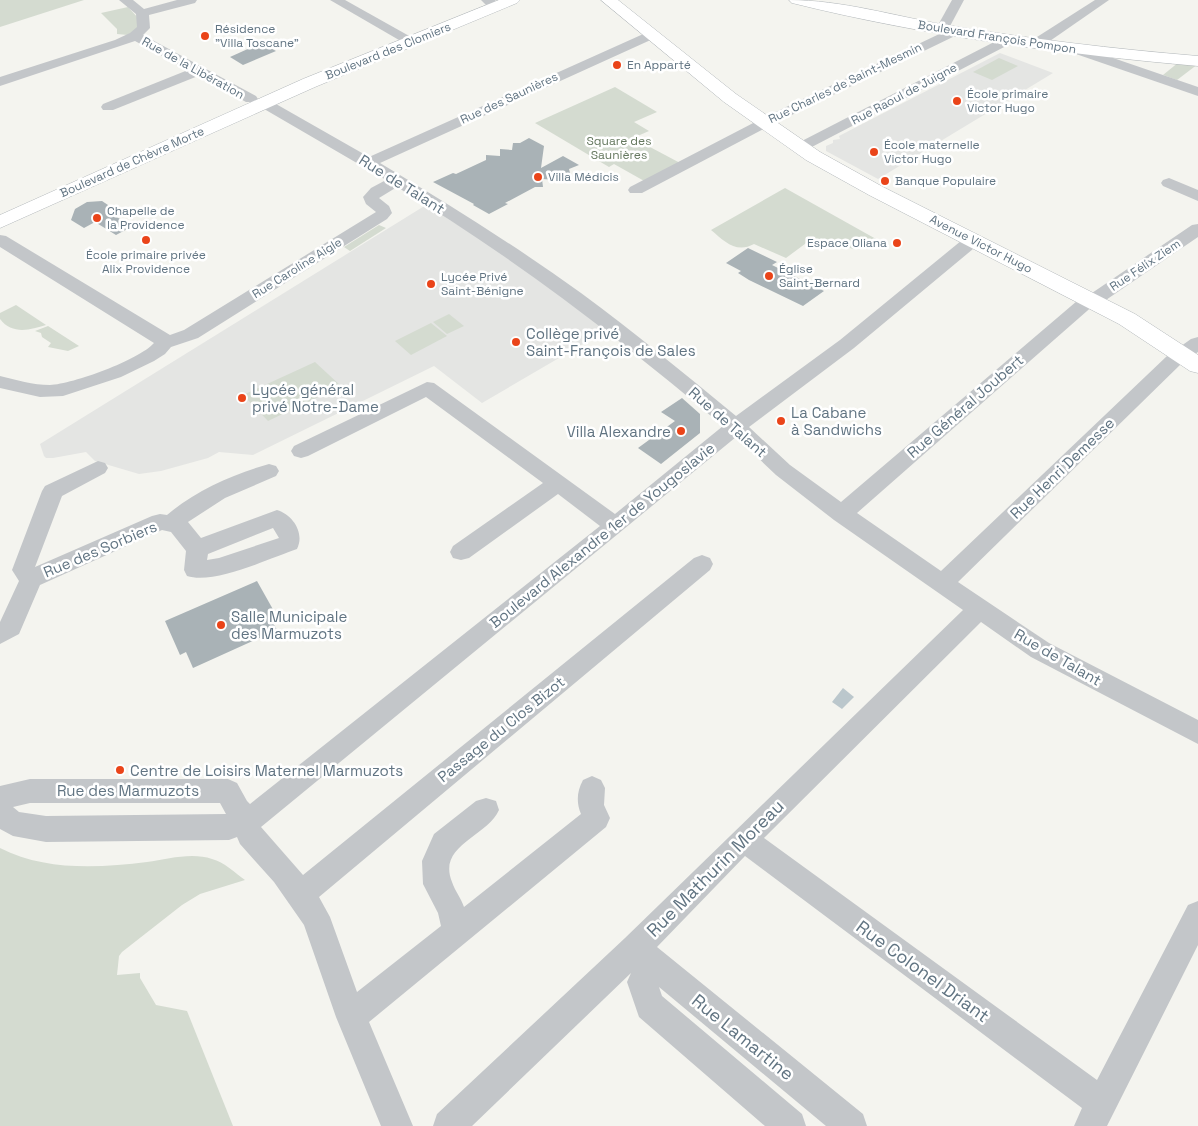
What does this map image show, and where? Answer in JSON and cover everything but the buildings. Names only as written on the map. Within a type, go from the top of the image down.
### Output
[{"type":"main road","name":"Boulevard des Clomiers","points":[[258,101],[512,0]]},
{"type":"main road","name":"Boulevard François Pompon","points":[[797,0],[888,20],[1198,58]]},
{"type":"main road","name":"Boulevard François Pompon","points":[[816,0],[1001,38],[1078,50],[1136,64],[1163,58],[1198,58]]},
{"type":"main road","name":"Boulevard des Clomiers","points":[[258,101],[492,1]]},
{"type":"main road","name":"Avenue Victor Hugo","points":[[612,1],[650,35],[764,123],[813,156],[876,191],[1127,319],[1198,366]]},
{"type":"main road","points":[[1106,48],[1136,64],[1149,54],[1198,58]]},
{"type":"main road","name":"Boulevard de Chèvre Morte","points":[[1,219],[258,101]]},
{"type":"street","name":"Rue de la Libération","points":[[125,0],[142,13]]},
{"type":"street","points":[[0,82],[120,43],[135,36],[144,28],[142,13],[191,0]]},
{"type":"street","points":[[336,0],[404,37]]},
{"type":"street","points":[[949,28],[958,0]]},
{"type":"street","points":[[1042,40],[1103,0]]},
{"type":"street","name":"Rue Charles de Saint-Mesmin","points":[[764,123],[949,28]]},
{"type":"street","name":"Rue des Saunières","points":[[368,162],[650,35]]},
{"type":"street","name":"Rue de la Libération","points":[[135,36],[198,71],[258,101]]},
{"type":"street","name":"Rue Raoul de Juigne","points":[[801,147],[1003,42],[1001,38]]},
{"type":"street","points":[[1136,64],[1159,78],[1198,92]]},
{"type":"street","points":[[108,107],[198,71]]},
{"type":"street","name":"Rue de Talant","points":[[258,101],[368,162],[475,229],[566,291],[636,344],[736,426],[783,470],[842,514],[944,582],[1040,650],[1198,733]]},
{"type":"street","points":[[636,190],[764,123]]},
{"type":"street","name":"Rue Caroline Aigle","points":[[161,339],[171,341],[191,334],[383,214],[383,209],[372,201],[371,197],[377,190],[397,180]]},
{"type":"street","points":[[1169,183],[1198,196]]},
{"type":"street","name":"Rue Félix Ziem","points":[[1090,299],[1097,298],[1198,229]]},
{"type":"street","name":"Boulevard Alexandre 1er de Yougoslavie","points":[[244,824],[615,526],[736,426],[847,344],[972,240]]},
{"type":"street","points":[[0,382],[53,391],[70,389],[150,356],[164,346],[164,342],[161,339],[4,244]]},
{"type":"street","points":[[954,255],[978,253],[1004,256]]},
{"type":"street","name":"Rue Général Joubert","points":[[842,514],[1032,347],[1090,299]]},
{"type":"street","name":"Rue Henri Demesse","points":[[944,582],[1180,354],[1198,343]]},
{"type":"street","points":[[302,451],[427,388],[615,526]]},
{"type":"street","name":"Rue des Sorbiers","points":[[31,579],[23,570],[53,491],[98,468]]},
{"type":"street","name":"Rue des Sorbiers","points":[[170,524],[183,512],[207,497],[269,471]]},
{"type":"street","points":[[460,552],[558,483]]},
{"type":"street","name":"Rue des Sorbiers","points":[[0,634],[11,627],[31,579],[160,522],[178,525],[197,549]]},
{"type":"street","name":"Passage du Clos Bizot","points":[[300,895],[702,564]]},
{"type":"street","name":"Rue Mathurin Moreau","points":[[449,1126],[643,955],[744,838],[980,608]]},
{"type":"street","points":[[351,1017],[596,818],[591,805],[592,788]]},
{"type":"street","name":"Rue des Marmuzots","points":[[0,798],[30,791],[228,791],[244,824],[284,873],[316,917],[351,1017],[397,1126]]},
{"type":"street","points":[[457,932],[451,909],[438,884],[436,861],[444,843],[486,810]]},
{"type":"street","points":[[0,813],[13,823],[46,829],[244,824]]},
{"type":"street","name":"Rue Colonel Driant","points":[[744,838],[1096,1115]]},
{"type":"street","points":[[1096,1115],[1198,915]]},
{"type":"street","points":[[643,955],[642,982],[650,1006],[790,1126]]},
{"type":"street","name":"Rue Lamartine","points":[[643,955],[851,1126]]},
{"type":"shaded area","name":"École primaire Victor Hugo","points":[[1000,53],[1053,73],[878,179],[826,151],[826,146],[833,143],[833,140],[840,139],[839,136]]},
{"type":"shaded area","points":[[426,205],[496,249],[607,330],[482,403],[434,366],[253,455],[219,452],[208,458],[161,471],[139,474],[95,461],[86,452],[53,458],[46,458],[44,456],[40,444]]},
{"type":"shaded area","points":[[843,688],[854,697],[842,709],[832,702]]},
{"type":"green space","points":[[0,0],[84,0],[0,27]]},
{"type":"green space","points":[[128,7],[139,19],[137,29],[128,35],[117,34],[117,29],[101,13]]},
{"type":"green space","points":[[999,58],[1018,66],[992,80],[973,72]]},
{"type":"green space","points":[[1179,62],[1198,64],[1177,80],[1163,75]]},
{"type":"green space","name":"Square des Saunières","points":[[615,87],[657,112],[634,122],[649,131],[633,138],[682,164],[646,182],[614,164],[609,167],[535,123]]},
{"type":"green space","points":[[785,188],[876,239],[869,244],[853,249],[843,245],[837,249],[813,238],[786,258],[754,244],[742,248],[736,247],[711,230]]},
{"type":"green space","points":[[379,225],[386,228],[350,251],[344,247]]},
{"type":"green space","points":[[16,305],[46,325],[22,330],[5,324],[0,319],[0,313]]},
{"type":"green space","points":[[449,314],[464,326],[447,334],[433,322]]},
{"type":"green space","points":[[431,323],[447,336],[411,355],[395,341]]},
{"type":"green space","points":[[48,326],[79,346],[68,351],[48,347],[51,343],[42,337],[41,333],[35,331]]},
{"type":"green space","points":[[315,362],[341,386],[268,421],[243,395]]},
{"type":"green space","points":[[0,848],[35,861],[72,866],[110,866],[180,857],[204,857],[216,860],[245,880],[200,894],[182,905],[122,952],[119,956],[117,975],[140,973],[140,978],[156,1005],[187,1011],[233,1126],[0,1126]]},
{"type":"place","name":"Résidence \"Villa Toscane\"","points":[[205,36]]},
{"type":"place","name":"En Apparté","points":[[617,65]]},
{"type":"place","name":"École primaire Victor Hugo","points":[[957,101]]},
{"type":"place","name":"École maternelle Victor Hugo","points":[[874,152]]},
{"type":"place","name":"Villa Médicis","points":[[538,177]]},
{"type":"place","name":"Banque Populaire","points":[[885,181]]},
{"type":"place","name":"Chapelle de la Providence","points":[[97,218]]},
{"type":"place","name":"École primaire privée Alix Providence","points":[[146,240]]},
{"type":"place","name":"Espace Oliana","points":[[897,243]]},
{"type":"place","name":"Église Saint-Bernard","points":[[769,276]]},
{"type":"place","name":"Lycée Privé Saint-Bénigne","points":[[431,284]]},
{"type":"place","name":"Collège privé Saint-François de Sales","points":[[516,342]]},
{"type":"place","name":"Lycée général privé Notre-Dame","points":[[242,398]]},
{"type":"place","name":"La Cabane à Sandwichs","points":[[781,421]]},
{"type":"place","name":"Villa Alexandre","points":[[681,431]]},
{"type":"place","name":"Salle Municipale des Marmuzots","points":[[221,625]]},
{"type":"place","name":"Centre de Loisirs Maternel Marmuzots","points":[[120,770]]}]
